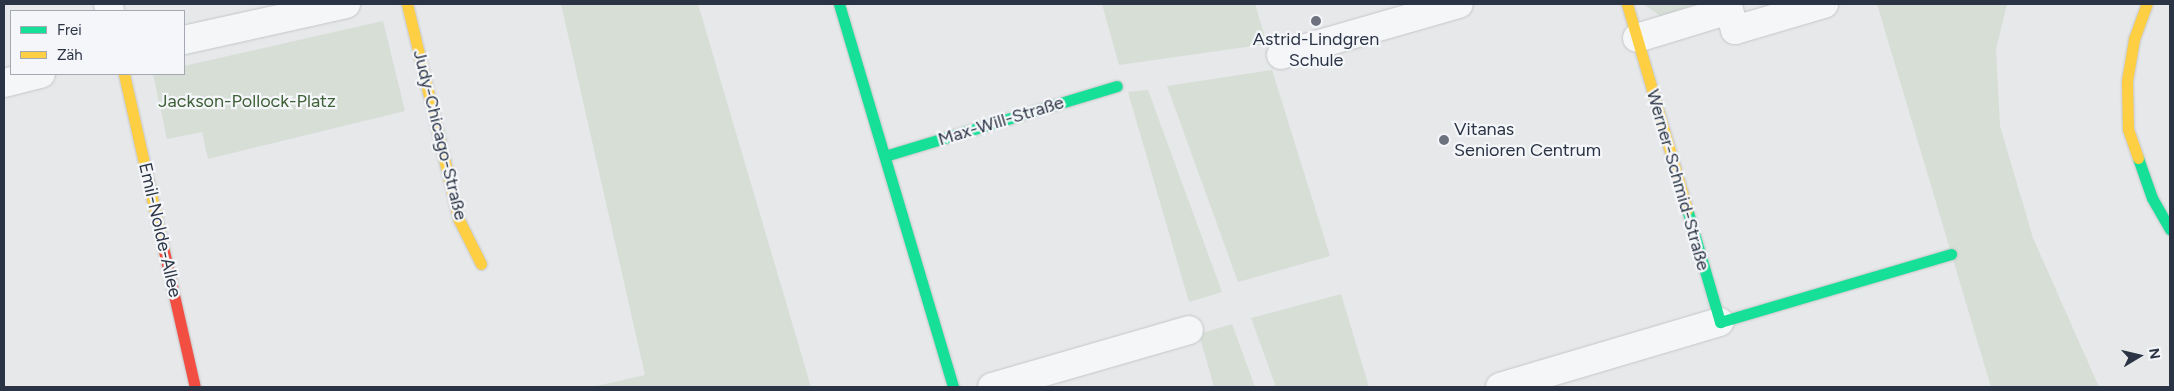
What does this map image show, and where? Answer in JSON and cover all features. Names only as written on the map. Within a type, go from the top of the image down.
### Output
[{"type":"street","points":[[185,40],[346,4]]},
{"type":"street","name":"Judy-Chicago-Straße","points":[[408,4],[459,220],[481,264]]},
{"type":"street","points":[[839,4],[953,387]]},
{"type":"street","points":[[1280,55],[1459,4]]},
{"type":"street","name":"Werner-Schmid-Straße","points":[[1627,4],[1720,322]]},
{"type":"street","points":[[1637,38],[1728,7],[1735,30],[1824,4]]},
{"type":"street","points":[[2147,4],[2134,39],[2127,81],[2128,129],[2168,220]]},
{"type":"street","points":[[4,83],[37,75]]},
{"type":"street","name":"Emil-Nolde-Allee","points":[[124,75],[195,387]]},
{"type":"street","name":"Max-Will-Straße","points":[[885,156],[1117,86]]},
{"type":"street","points":[[1500,387],[1951,254]]},
{"type":"street","points":[[992,387],[1058,378],[1189,330]]},
{"type":"green space","points":[[561,4],[698,4],[811,387],[592,387],[645,375]]},
{"type":"green space","points":[[1102,4],[1255,4],[1267,44],[1119,65]]},
{"type":"green space","points":[[1643,4],[1695,4],[1662,17]]},
{"type":"green space","points":[[1877,4],[2007,4],[1996,49],[2000,126],[2033,238],[2099,387],[1991,387]]},
{"type":"green space","name":"Jackson-Pollock-Platz","points":[[383,21],[405,111],[208,159],[202,132],[167,139],[153,75],[185,75],[185,66]]},
{"type":"green space","points":[[1272,70],[1330,256],[1238,282],[1167,86]]},
{"type":"green space","points":[[1148,90],[1222,292],[1189,302],[1128,92]]},
{"type":"green space","points":[[1341,294],[1369,387],[1276,387],[1251,318]]},
{"type":"green space","points":[[1232,324],[1255,387],[1214,387],[1199,334]]},
{"type":"traffic: fast","points":[[839,4],[953,387]]},
{"type":"traffic: fast","points":[[885,156],[1117,86]]},
{"type":"traffic: fast","points":[[2138,158],[2152,198],[2170,229]]},
{"type":"traffic: fast","points":[[1687,209],[1720,322],[1951,254]]},
{"type":"traffic: slow","points":[[407,4],[459,220],[481,264]]},
{"type":"traffic: slow","points":[[1627,4],[1687,209]]},
{"type":"traffic: slow","points":[[2138,158],[2128,129],[2127,81],[2134,39],[2147,4]]},
{"type":"traffic: slow","points":[[124,75],[164,251]]},
{"type":"traffic: jam","points":[[164,251],[195,387]]},
{"type":"place","name":"Astrid-Lindgren Schule","points":[[1316,21]]},
{"type":"place","name":"Vitanas Senioren Centrum","points":[[1444,140]]}]
